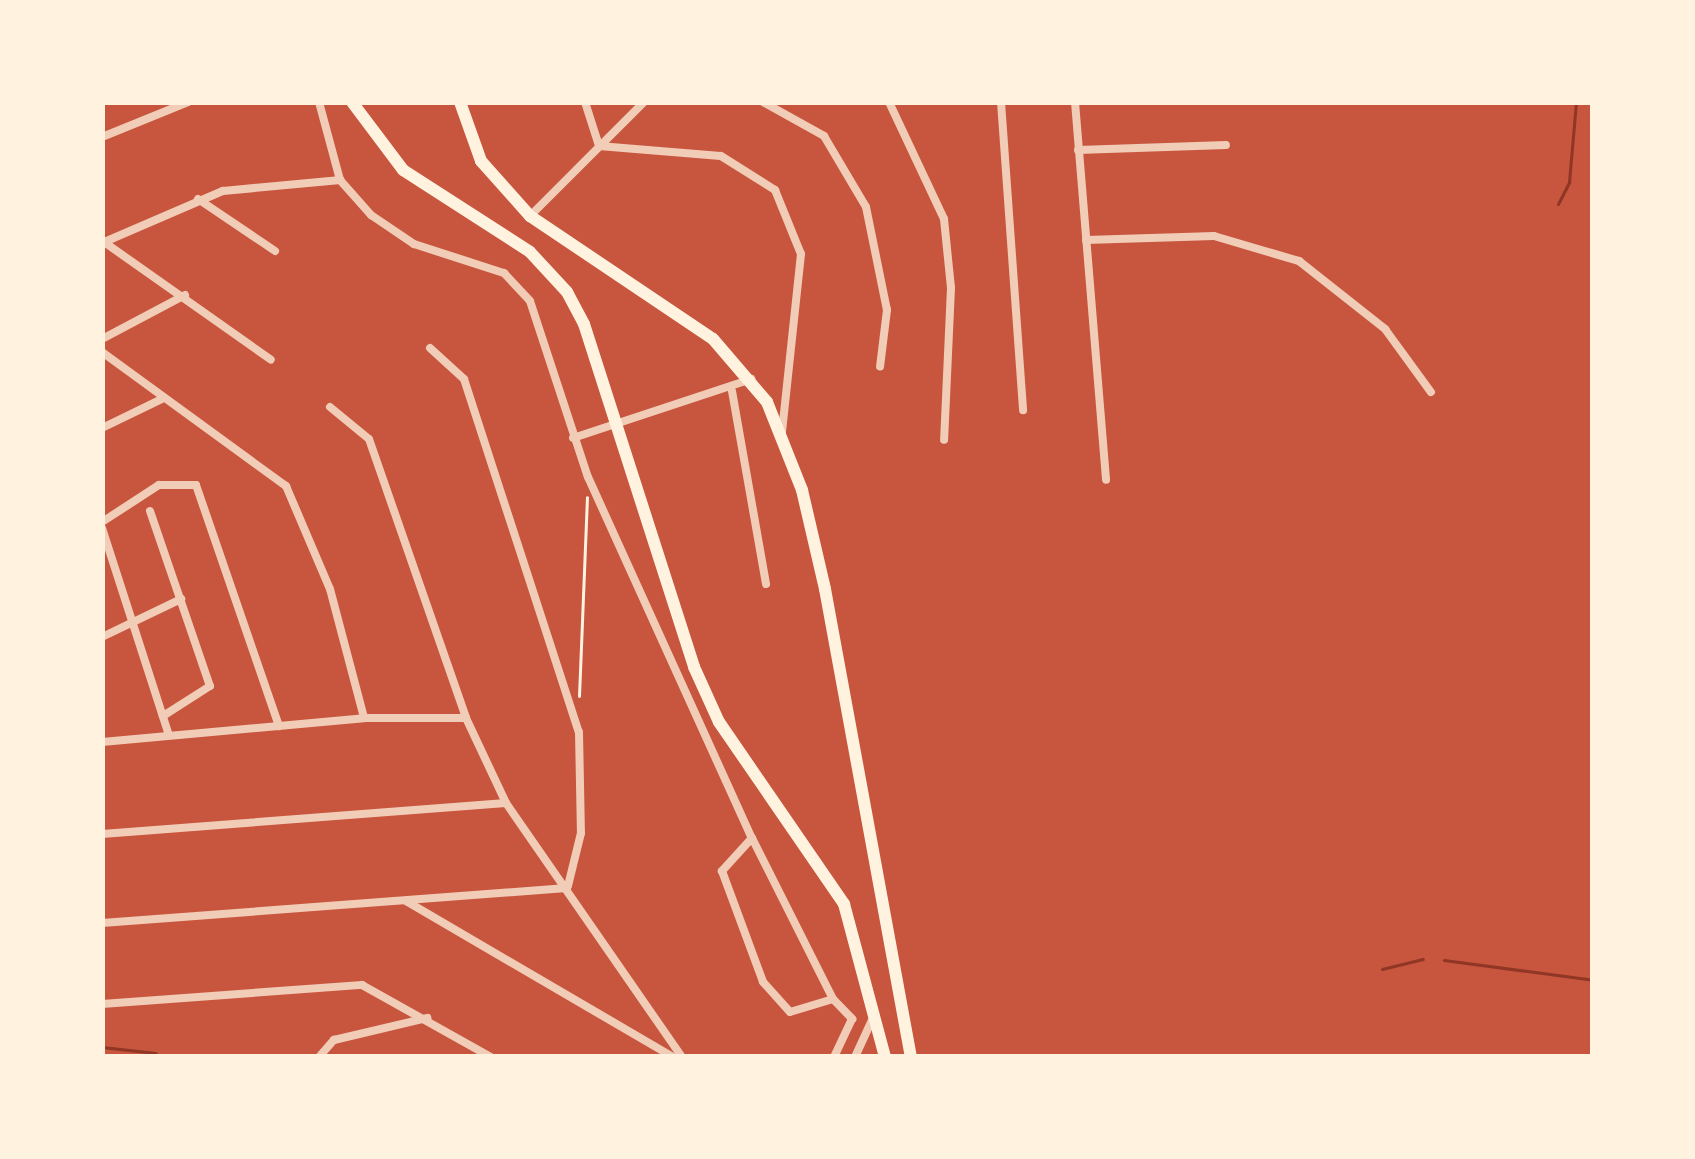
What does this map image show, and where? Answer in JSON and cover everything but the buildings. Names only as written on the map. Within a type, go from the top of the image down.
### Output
[{"type":"highway","points":[[352,102],[403,170],[530,252],[567,292],[616,423],[694,667],[719,722],[844,904],[884,1054],[910,1053],[825,590],[782,435],[753,379],[712,339],[530,216],[481,161],[460,102]]},
{"type":"street","points":[[102,137],[188,102]]},
{"type":"street","points":[[319,102],[340,180],[397,236],[518,281],[588,477],[752,838],[833,999],[852,1019]]},
{"type":"street","points":[[585,102],[599,146]]},
{"type":"street","points":[[530,216],[644,102]]},
{"type":"street","points":[[763,102],[824,136],[866,207],[886,310],[880,367]]},
{"type":"street","points":[[889,102],[944,219],[951,288],[944,440]]},
{"type":"street","points":[[1001,102],[1024,410]]},
{"type":"street","points":[[1075,102],[1106,480]]},
{"type":"street","points":[[1078,150],[1226,145]]},
{"type":"street","points":[[599,146],[722,156],[776,190],[801,254],[782,435]]},
{"type":"street","points":[[103,242],[198,199],[340,180]]},
{"type":"street","points":[[198,199],[275,250]]},
{"type":"street","points":[[1086,240],[1214,236],[1299,261],[1384,329],[1431,392]]},
{"type":"street","points":[[103,242],[272,360]]},
{"type":"street","points":[[102,339],[184,295]]},
{"type":"street","points":[[430,348],[464,379],[579,732],[581,833],[568,888]]},
{"type":"street","points":[[102,352],[286,486],[330,589],[364,718]]},
{"type":"street","points":[[572,438],[731,391],[753,379]]},
{"type":"street","points":[[731,391],[766,584]]},
{"type":"street","points":[[102,428],[164,398]]},
{"type":"street","points":[[330,407],[369,439],[466,718],[506,802],[678,1057]]},
{"type":"street","points":[[168,732],[102,525],[159,485],[196,485],[279,726]]},
{"type":"street","points":[[150,511],[210,686],[163,716]]},
{"type":"street","points":[[102,637],[181,599]]},
{"type":"street","points":[[102,742],[168,732],[364,718],[466,718]]},
{"type":"street","points":[[102,834],[506,802]]},
{"type":"street","points":[[752,838],[722,872],[763,982],[790,1012],[833,999]]},
{"type":"street","points":[[102,923],[568,888]]},
{"type":"street","points":[[405,900],[678,1057]]},
{"type":"street","points":[[102,1004],[343,983],[381,991],[491,1057]]},
{"type":"street","points":[[852,1019],[870,1015]]},
{"type":"street","points":[[855,1057],[870,1015]]},
{"type":"street","points":[[320,1057],[334,1040],[427,1018]]},
{"type":"street","points":[[834,1057],[852,1019]]},
{"type":"path","points":[[579,732],[576,639],[588,477]]},
{"type":"waterway","points":[[1558,204],[1569,182],[1576,102]]},
{"type":"waterway","points":[[1382,969],[1423,959]]},
{"type":"waterway","points":[[1444,960],[1593,980]]},
{"type":"waterway","points":[[102,1047],[156,1053]]}]
